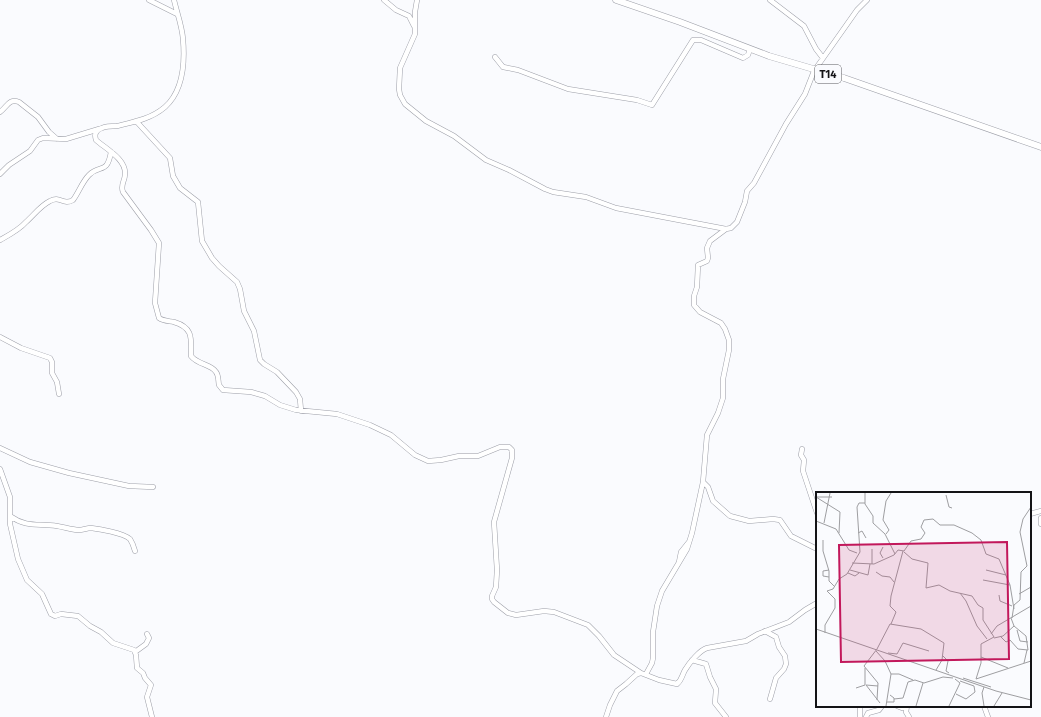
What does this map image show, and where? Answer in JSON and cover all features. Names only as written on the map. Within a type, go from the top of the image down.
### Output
[{"type":"highway","name":"T14","points":[[616,0],[680,22],[750,49],[814,71],[844,78],[1041,147]]},
{"type":"street","points":[[149,0],[177,14]]},
{"type":"street","points":[[0,174],[9,164],[30,151],[38,140],[43,138],[66,139],[101,128],[136,122],[158,112],[171,101],[176,94],[181,78],[183,50],[182,34],[174,0]]},
{"type":"street","points":[[384,0],[396,10],[409,16],[415,28]]},
{"type":"street","points":[[417,0],[414,38],[400,68],[399,89],[402,101],[426,121],[454,136],[482,158],[553,192],[586,197],[621,209],[726,229]]},
{"type":"street","points":[[770,0],[804,26],[816,49],[823,58]]},
{"type":"street","points":[[606,717],[610,705],[618,691],[637,674],[643,673],[652,663],[654,658],[654,618],[658,602],[662,592],[686,554],[702,482],[706,435],[722,405],[723,379],[729,350],[729,340],[725,328],[720,323],[697,309],[693,302],[697,287],[698,265],[707,261],[708,245],[714,237],[726,229],[731,228],[737,222],[745,202],[747,191],[754,183],[786,124],[805,94],[814,71],[857,10],[867,0]]},
{"type":"street","points":[[495,57],[503,67],[516,69],[568,89],[631,99],[652,106],[692,40],[701,40],[743,58],[748,55],[750,49]]},
{"type":"street","points":[[0,112],[9,103],[15,101],[19,102],[38,117],[56,139]]},
{"type":"street","points":[[136,122],[170,158],[173,176],[180,188],[198,202],[202,241],[212,258],[237,282],[240,289],[244,311],[254,331],[260,360],[277,372],[296,392],[300,399],[301,411]]},
{"type":"street","points":[[101,128],[96,133],[96,140],[111,152],[124,167],[125,176],[122,192],[159,243],[156,303],[159,318],[176,323],[186,328],[191,337],[192,358],[215,370],[221,388],[260,395],[269,398],[280,405],[301,411],[330,413],[370,425],[391,435],[415,455],[428,460],[441,460],[459,456],[478,456],[500,446],[506,446],[511,449],[513,454],[510,469],[494,522],[497,570],[496,587],[492,596],[494,602],[508,613],[516,615],[544,611],[554,612],[588,625],[614,655],[643,673],[659,680],[677,684],[692,660],[705,648],[746,641],[758,634],[783,625],[816,604]]},
{"type":"street","points":[[0,240],[25,223],[48,202],[58,198],[65,202],[73,200],[90,174],[106,167],[110,160],[111,152]]},
{"type":"street","points":[[0,337],[22,348],[50,358],[52,362],[52,373],[57,382],[59,394]]},
{"type":"street","points":[[0,448],[30,462],[69,473],[130,486],[153,488]]},
{"type":"street","points":[[802,449],[801,455],[804,460],[803,471],[816,510]]},
{"type":"street","points":[[0,469],[10,497],[10,524],[15,542],[16,554],[24,575],[29,583],[36,587],[42,594],[51,614],[55,616],[61,614],[78,616],[90,626],[101,632],[113,643],[130,648],[135,652],[137,668],[151,685],[147,697],[152,717]]},
{"type":"street","points":[[702,482],[708,486],[713,501],[730,516],[749,522],[773,519],[780,520],[791,536],[815,548]]},
{"type":"street","points":[[1031,514],[1041,510]]},
{"type":"street","points":[[10,516],[18,521],[30,525],[57,526],[77,530],[89,528],[111,532],[127,538],[132,543],[135,551]]},
{"type":"street","points":[[1041,518],[1041,524]]},
{"type":"street","points":[[775,635],[783,625]]},
{"type":"street","points":[[765,631],[775,635],[779,647],[785,656],[786,664],[784,669],[776,678],[770,699]]},
{"type":"street","points":[[135,652],[147,642],[149,638],[147,634]]},
{"type":"street","points":[[692,660],[706,664],[716,689],[715,703],[726,717]]},
{"type":"street","points":[[866,717],[868,713],[879,710],[881,707]]},
{"type":"street","points":[[907,707],[906,712],[909,717]]},
{"type":"street","points":[[984,707],[988,717]]}]
